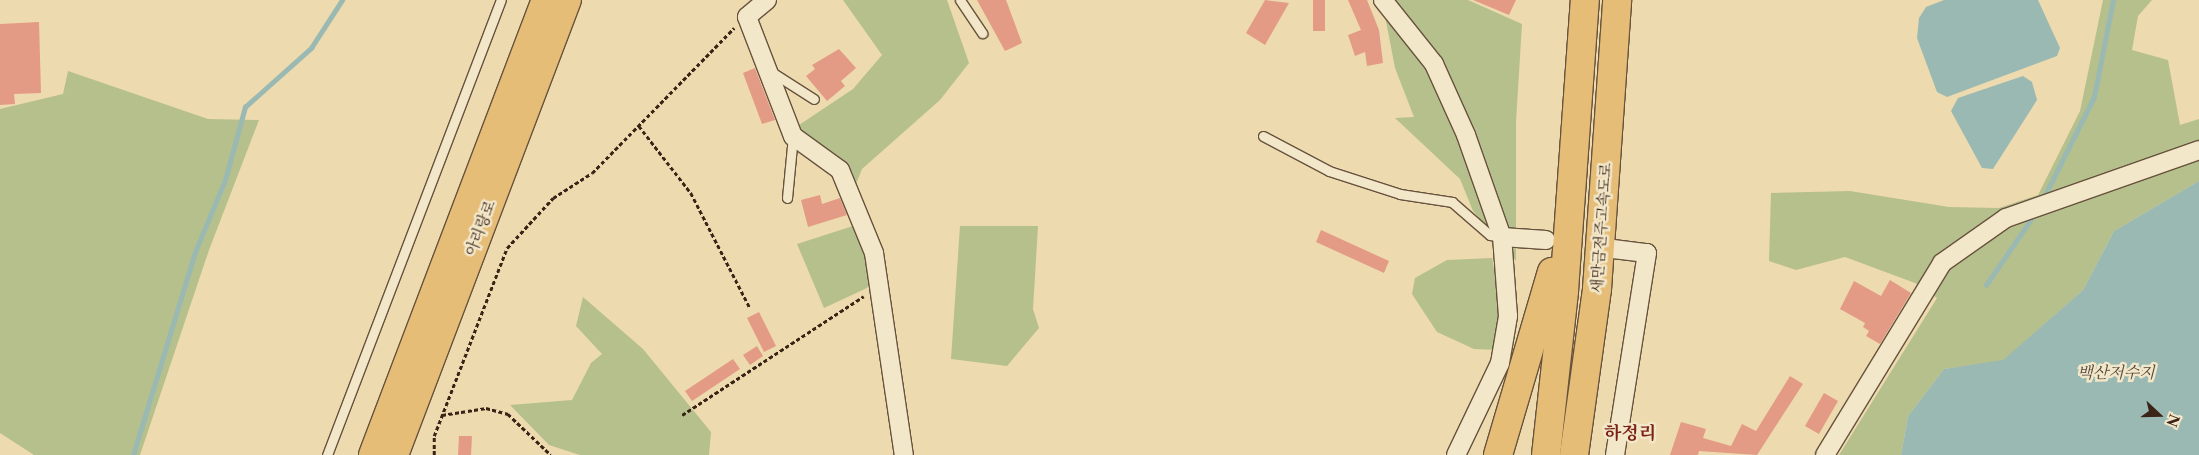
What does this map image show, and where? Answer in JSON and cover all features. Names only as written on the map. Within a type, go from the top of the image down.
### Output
[{"type":"highway","name":"아리랑로","points":[[373,455],[546,0]]},
{"type":"highway","name":"아리랑로","points":[[394,455],[567,0]]},
{"type":"highway","points":[[1546,455],[1571,200],[1585,0]]},
{"type":"highway","name":"새만금전주고속도로","points":[[1574,455],[1597,289],[1617,0]]},
{"type":"highway","points":[[1498,455],[1571,200]]},
{"type":"street","points":[[767,0],[747,17],[793,136],[840,170],[874,252],[904,455]]},
{"type":"street","points":[[1383,0],[1434,64],[1466,135],[1502,237],[1508,316],[1500,363],[1456,455]]},
{"type":"street","points":[[1825,455],[1942,263],[2006,218],[2199,150]]},
{"type":"street","points":[[1502,237],[1546,240]]},
{"type":"street","points":[[1614,249],[1647,253],[1614,455]]},
{"type":"lane","points":[[327,455],[501,0]]},
{"type":"lane","points":[[960,0],[982,33]]},
{"type":"lane","points":[[768,69],[814,100]]},
{"type":"lane","points":[[787,198],[793,136]]},
{"type":"lane","points":[[1263,136],[1328,171],[1400,194],[1452,202],[1490,235],[1502,237]]},
{"type":"path","points":[[434,455],[434,436],[506,248],[553,198],[592,173],[639,126],[710,47],[747,17]]},
{"type":"path","points":[[639,126],[691,193],[750,308]]},
{"type":"path","points":[[682,415],[878,287]]},
{"type":"path","points":[[442,415],[486,408],[508,414],[552,455]]},
{"type":"green space","points":[[843,0],[947,0],[969,63],[940,100],[862,169],[856,184],[839,162],[799,134],[799,125],[853,89],[882,55]]},
{"type":"green space","points":[[1382,0],[1468,0],[1522,24],[1516,122],[1516,261],[1473,211],[1460,179],[1395,118],[1414,117],[1395,68]]},
{"type":"green space","points":[[2103,0],[2152,0],[2138,16],[2132,50],[2168,60],[2180,125],[2199,119],[2199,181],[2114,231],[2083,290],[2003,361],[1944,369],[1908,416],[1901,455],[1839,455],[1937,298],[1915,283],[1845,257],[1796,270],[1769,261],[1771,193],[1850,191],[1949,207],[1999,208],[2038,195],[2080,111]]},
{"type":"green space","points":[[68,71],[208,119],[259,120],[209,250],[140,455],[34,455],[0,433],[0,109],[63,94]]},
{"type":"green space","points":[[856,225],[872,276],[867,288],[824,308],[797,244]]},
{"type":"green space","points":[[960,226],[1038,226],[1033,309],[1039,328],[1007,366],[951,359]]},
{"type":"green space","points":[[1492,258],[1502,314],[1498,350],[1474,349],[1437,332],[1412,294],[1415,278],[1447,260]]},
{"type":"green space","points":[[583,297],[643,349],[711,432],[709,455],[580,455],[549,445],[510,405],[572,400],[591,363],[602,354],[576,326]]},
{"type":"water","points":[[1944,0],[2038,0],[2060,48],[2057,56],[1947,97],[1937,92],[1917,38],[1919,18],[1926,7]]},
{"type":"water","points":[[2023,76],[2032,82],[2037,100],[1993,169],[1982,168],[1951,111],[1958,98]]},
{"type":"water","name":"백산저수지","points":[[2199,181],[2199,455],[1901,455],[1908,416],[1944,369],[2003,360],[2083,290],[2114,231]]},
{"type":"building","points":[[977,0],[1006,0],[1022,43],[1005,51]]},
{"type":"building","points":[[1265,0],[1289,3],[1265,45],[1246,33]]},
{"type":"building","points":[[1313,0],[1325,0],[1325,31],[1313,31]]},
{"type":"building","points":[[1348,0],[1367,0],[1379,30],[1383,63],[1367,66],[1365,52],[1355,56],[1348,35],[1361,30]]},
{"type":"building","points":[[1473,0],[1516,0],[1509,15]]},
{"type":"building","points":[[39,22],[41,93],[14,94],[15,104],[0,105],[0,24]]},
{"type":"building","points":[[839,49],[856,68],[841,81],[845,86],[827,101],[806,76],[815,69],[812,65]]},
{"type":"building","points":[[755,68],[775,120],[762,124],[743,73]]},
{"type":"building","points":[[820,195],[822,204],[840,198],[847,215],[808,227],[801,200]]},
{"type":"building","points":[[1321,230],[1389,261],[1384,273],[1316,242]]},
{"type":"building","points":[[1890,280],[1911,293],[1880,344],[1866,336],[1869,331],[1863,327],[1865,323],[1840,309],[1854,281],[1881,296]]},
{"type":"building","points":[[759,312],[776,346],[764,352],[747,318]]},
{"type":"building","points":[[757,346],[763,356],[750,365],[743,355]]},
{"type":"building","points":[[733,359],[740,369],[692,401],[685,391]]},
{"type":"building","points":[[1790,376],[1803,384],[1757,455],[1699,451],[1698,455],[1670,455],[1681,422],[1706,429],[1703,438],[1731,446],[1742,424],[1756,431]]},
{"type":"building","points":[[1824,393],[1838,401],[1819,434],[1805,426]]},
{"type":"building","points":[[459,436],[472,436],[471,455],[458,455]]},
{"type":"waterway","points":[[133,455],[195,252],[225,180],[245,107],[311,48],[342,0]]},
{"type":"waterway","points":[[2043,199],[2094,97],[2113,0]]},
{"type":"waterway","points":[[1986,285],[2034,215]]},
{"type":"district","name":"하정리","points":[[1630,433]]}]
